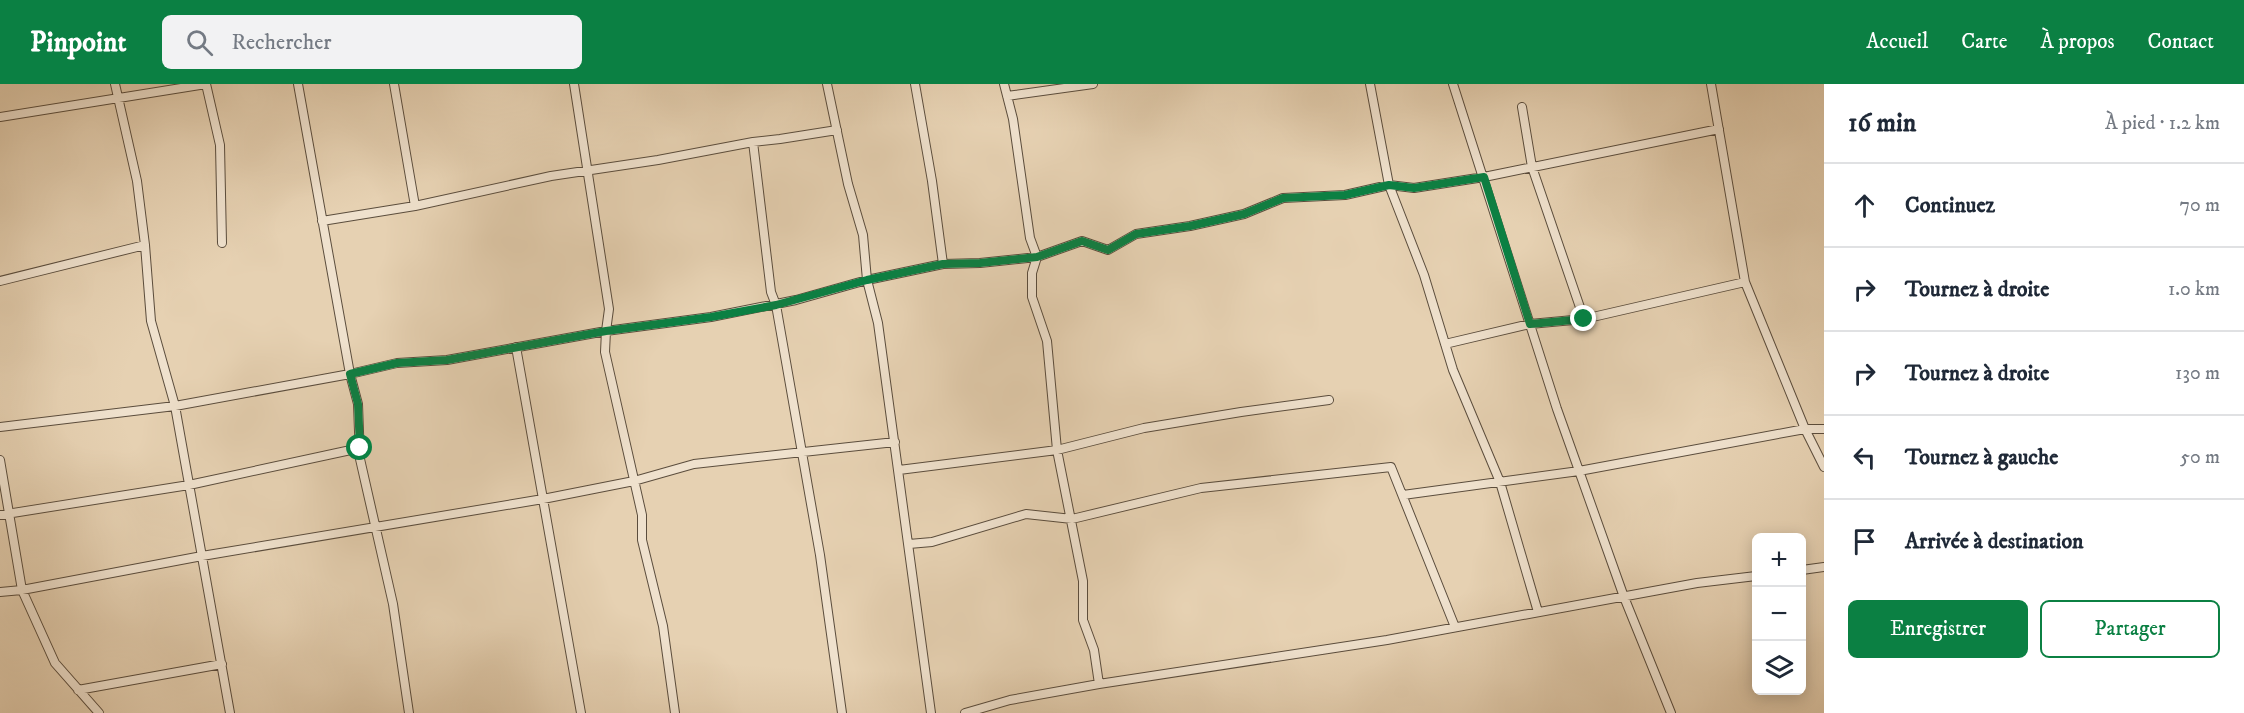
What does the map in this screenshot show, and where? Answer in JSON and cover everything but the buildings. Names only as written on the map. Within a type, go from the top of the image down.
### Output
[{"type":"street","points":[[115,84],[137,182],[151,321],[175,406],[230,713]]},
{"type":"street","points":[[0,117],[206,84],[220,145],[222,243]]},
{"type":"street","points":[[298,84],[350,374],[358,404],[360,459],[393,604],[409,713]]},
{"type":"street","points":[[394,84],[415,206]]},
{"type":"street","points":[[574,84],[609,309],[606,352],[642,515],[642,540],[663,626],[675,713]]},
{"type":"street","points":[[827,84],[848,184],[863,235],[867,280],[878,323],[931,713]]},
{"type":"street","points":[[915,84],[932,181],[943,264]]},
{"type":"street","points":[[1004,84],[1013,119],[1030,238],[1037,257],[1032,273],[1032,297],[1047,341],[1057,450],[1083,581],[1083,620],[1094,650],[1099,684]]},
{"type":"street","points":[[1007,96],[1093,84]]},
{"type":"street","points":[[1370,84],[1389,185],[1424,275],[1453,370],[1500,482],[1538,612]]},
{"type":"street","points":[[1453,84],[1579,471],[1624,597],[1671,713]]},
{"type":"street","points":[[1711,84],[1745,282],[1805,429],[1824,467]]},
{"type":"street","points":[[1522,106],[1532,167],[1584,319]]},
{"type":"street","points":[[0,427],[175,406],[350,374],[397,363],[447,360],[606,331],[711,317],[776,305],[867,280],[943,264],[1037,257],[1082,241],[1108,250],[1136,234],[1190,226],[1244,214],[1283,198],[1345,195],[1389,185],[1414,188],[1484,177],[1719,129]]},
{"type":"street","points":[[322,221],[415,206],[551,176],[837,130]]},
{"type":"street","points":[[753,142],[771,292],[776,305],[820,555],[842,713]]},
{"type":"street","points":[[0,281],[145,245]]},
{"type":"street","points":[[1445,344],[1530,324],[1584,319],[1745,282]]},
{"type":"street","points":[[516,346],[581,713]]},
{"type":"street","points":[[899,470],[1057,450],[1144,428],[1329,400]]},
{"type":"street","points":[[1403,495],[1579,471],[1805,429],[1824,429]]},
{"type":"street","points":[[0,592],[543,499],[634,482],[694,464],[895,442]]},
{"type":"street","points":[[0,515],[189,485],[360,448]]},
{"type":"street","points":[[0,460],[22,590],[55,663],[99,713]]},
{"type":"street","points":[[909,544],[932,542],[1026,514],[1072,519],[1201,488],[1391,467],[1455,627]]},
{"type":"street","points":[[1806,569],[1824,567]]},
{"type":"street","points":[[965,713],[1010,700],[1099,684],[1387,640],[1697,583],[1752,576]]},
{"type":"street","points":[[78,690],[222,664]]},
{"type":"route","points":[[360,448],[358,404],[350,374],[397,363],[447,360],[606,331],[711,317],[776,305],[867,280],[943,264],[1037,257],[1082,241],[1108,250],[1136,234],[1190,226],[1244,214],[1283,198],[1345,195],[1389,185],[1414,188],[1484,177],[1530,324],[1584,319]]}]
